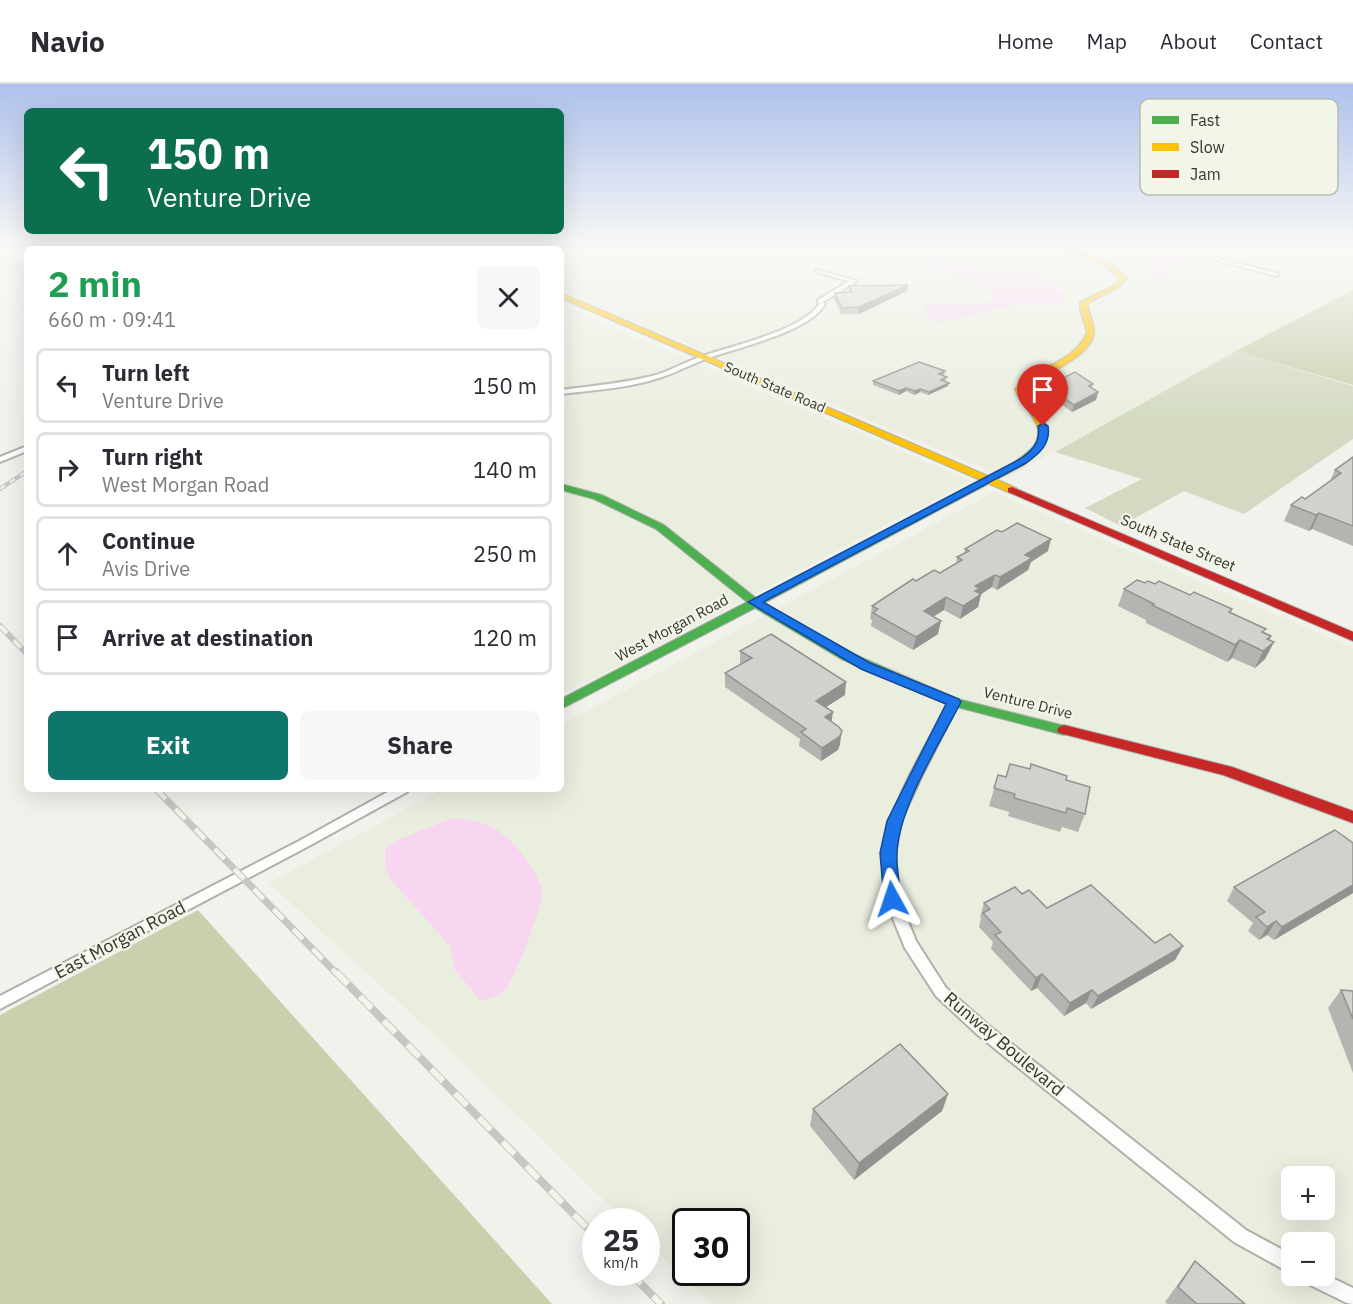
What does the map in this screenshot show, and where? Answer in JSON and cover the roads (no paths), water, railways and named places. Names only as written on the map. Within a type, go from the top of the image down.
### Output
[{"type":"street","name":"South State Road","points":[[589,307],[989,479]]},
{"type":"street","points":[[564,392],[636,382],[659,376],[705,357],[792,327],[820,307]]},
{"type":"street","name":"West Morgan Road","points":[[564,703],[1023,461],[1037,451],[1044,434],[1043,426],[1024,401],[1019,389],[1026,380],[1076,354],[1086,344],[1092,325],[1083,307]]},
{"type":"street","points":[[0,460],[24,448]]},
{"type":"street","name":"South State Street","points":[[989,479],[1353,637]]},
{"type":"street","name":"Venture Drive","points":[[564,488],[598,497],[660,527],[754,602],[865,666],[954,702],[1227,771],[1353,817]]},
{"type":"street","name":"Runway Boulevard","points":[[954,702],[895,821],[889,853],[892,899],[910,944],[941,992],[983,1030],[1240,1236],[1281,1259]]},
{"type":"street","name":"East Morgan Road","points":[[0,1003],[397,792]]},
{"type":"street","points":[[1332,1286],[1353,1296]]},
{"type":"railway","points":[[0,489],[24,473]]},
{"type":"railway","points":[[0,626],[24,651]]},
{"type":"railway","points":[[159,792],[337,974]]},
{"type":"railway","points":[[336,972],[582,1223]]},
{"type":"railway","points":[[643,1286],[661,1304]]}]
